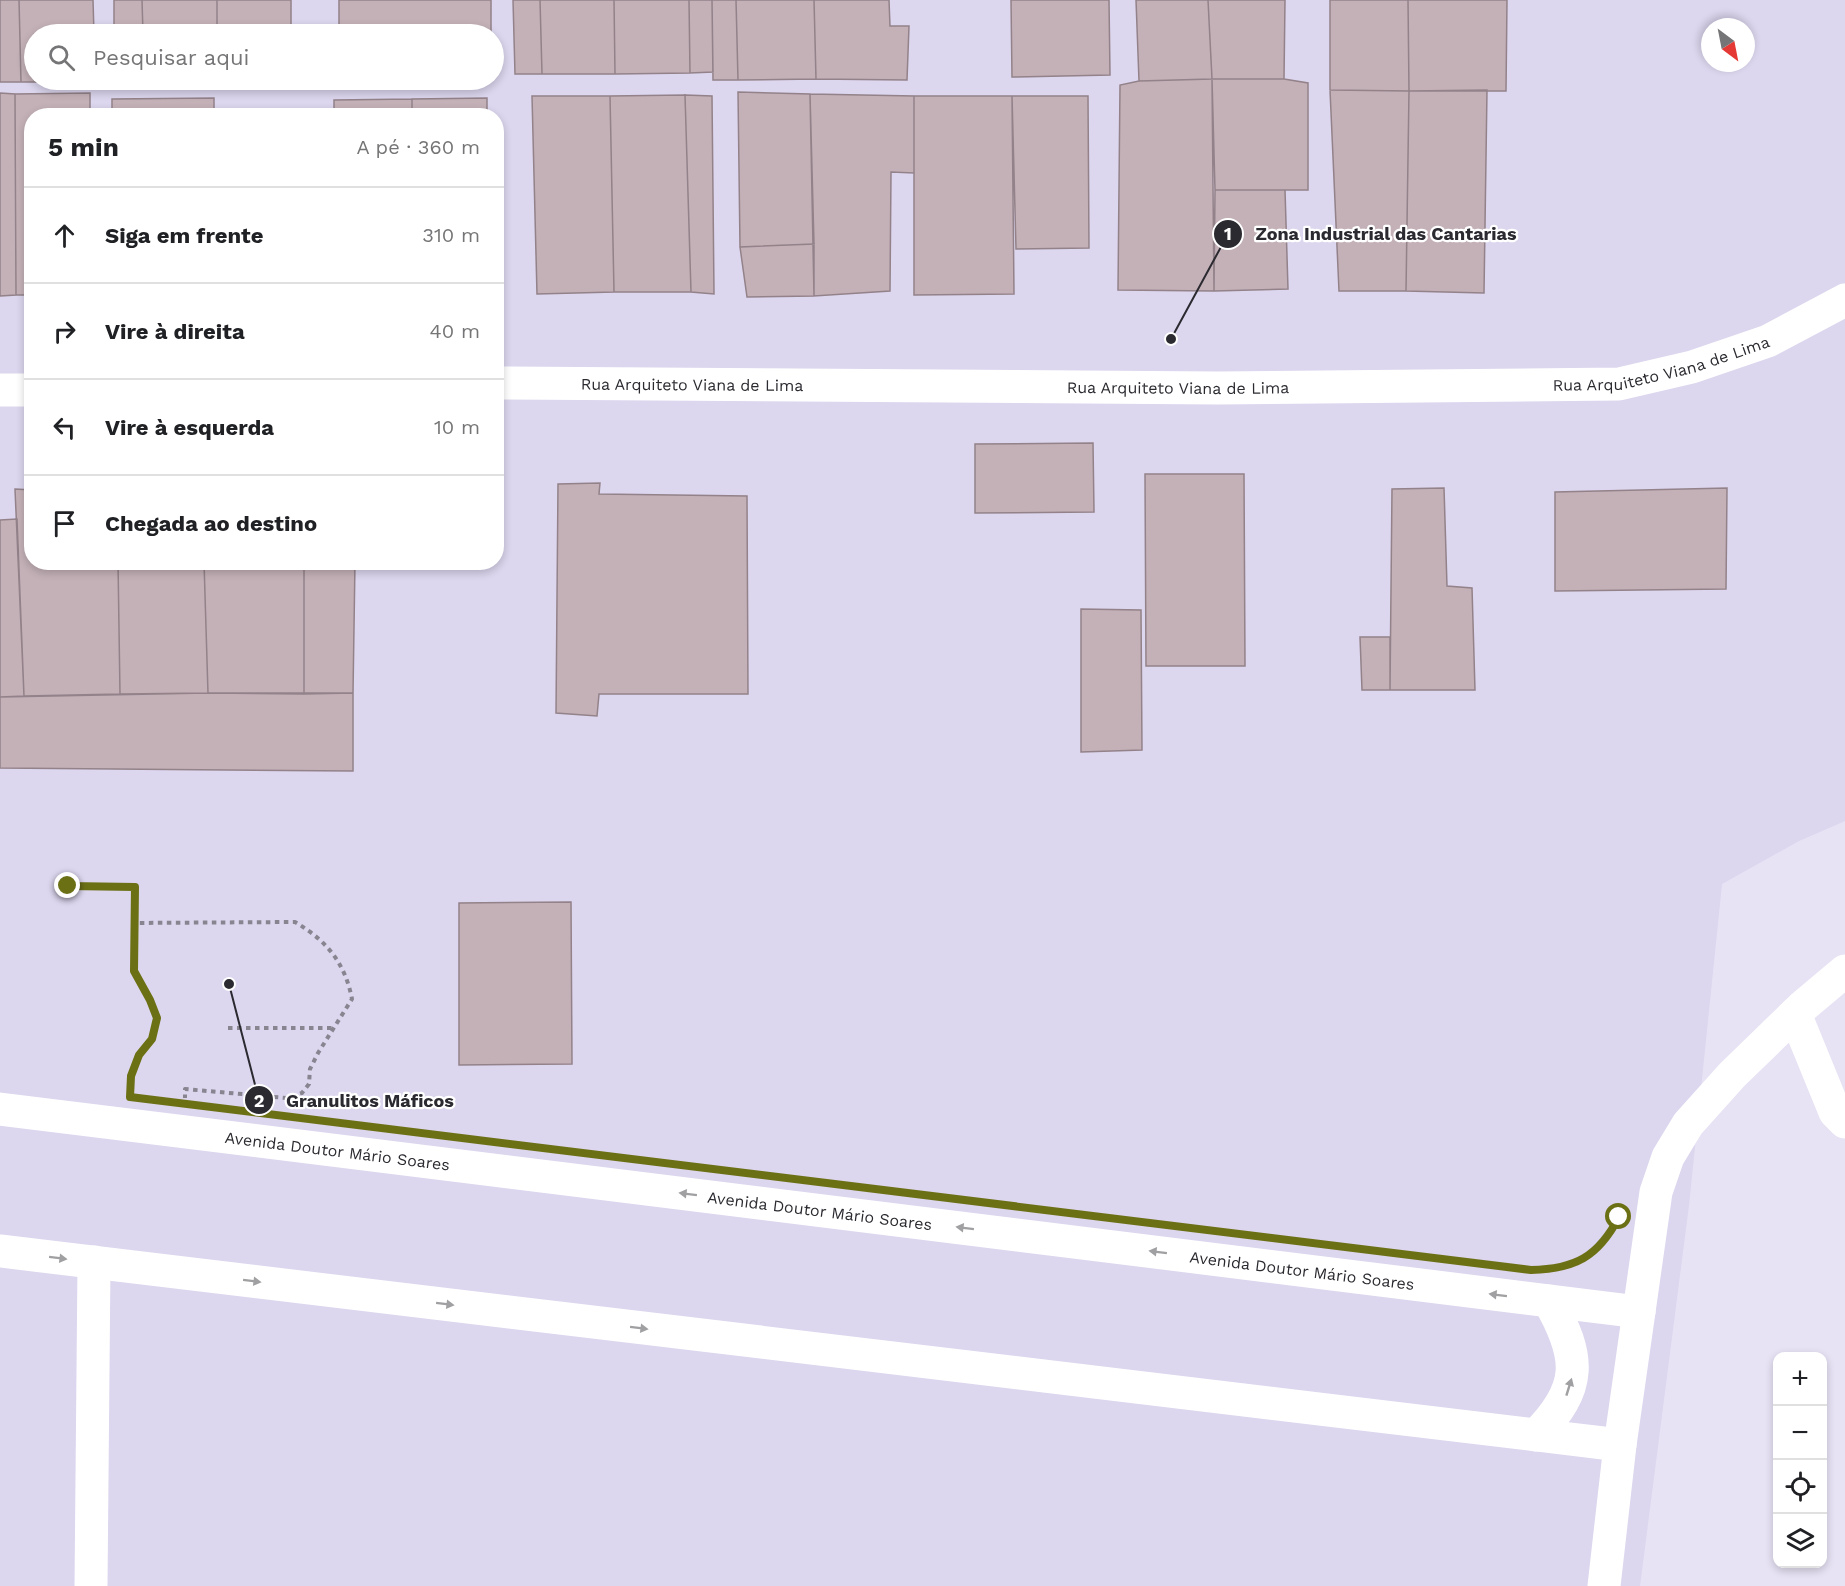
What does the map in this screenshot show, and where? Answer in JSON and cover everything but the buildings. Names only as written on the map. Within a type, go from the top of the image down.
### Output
[{"type":"street","name":"Rua Arquiteto Viana de Lima","points":[[504,383],[1218,388],[1618,384],[1692,367],[1768,341],[1845,300]]},
{"type":"street","points":[[0,390],[24,390]]},
{"type":"street","points":[[1604,1586],[1620,1445],[1656,1192],[1668,1157],[1688,1124],[1732,1075],[1798,1011],[1845,971]]},
{"type":"street","points":[[1798,1011],[1845,994]]},
{"type":"street","points":[[1798,1011],[1834,1112],[1845,1122]]},
{"type":"street","name":"Avenida Doutor Mário Soares","points":[[0,1109],[1552,1285],[1639,1312]]},
{"type":"street","points":[[0,1251],[1620,1445]]},
{"type":"street","points":[[91,1586],[94,1262]]},
{"type":"street","points":[[1536,1435],[1557,1414],[1570,1388],[1574,1358],[1560,1319],[1552,1285]]},
{"type":"path","points":[[68,886],[135,887],[134,971],[157,1018],[152,1039],[139,1055],[131,1076],[130,1097]]},
{"type":"path","points":[[133,923],[295,922],[310,931],[328,948],[347,974],[352,999],[314,1061],[309,1084],[302,1093],[286,1098],[185,1089],[184,1104]]},
{"type":"path","points":[[228,1028],[333,1028]]},
{"type":"path","points":[[1552,1285],[1574,1265],[1592,1253],[1610,1234],[1619,1217]]},
{"type":"shaded area","points":[[0,0],[1845,0],[1845,821],[1799,841],[1722,884],[1689,1205],[1640,1586],[0,1586]]},
{"type":"place","name":"Zona Industrial das Cantarias","points":[[1171,339]]},
{"type":"place","name":"Granulitos Máficos","points":[[229,984]]},
{"type":"route","points":[[68,886],[135,887],[134,971],[157,1018],[152,1039],[139,1055],[131,1076],[130,1097],[1531,1270],[1554,1270],[1574,1265],[1592,1253],[1610,1234],[1619,1217]]}]
